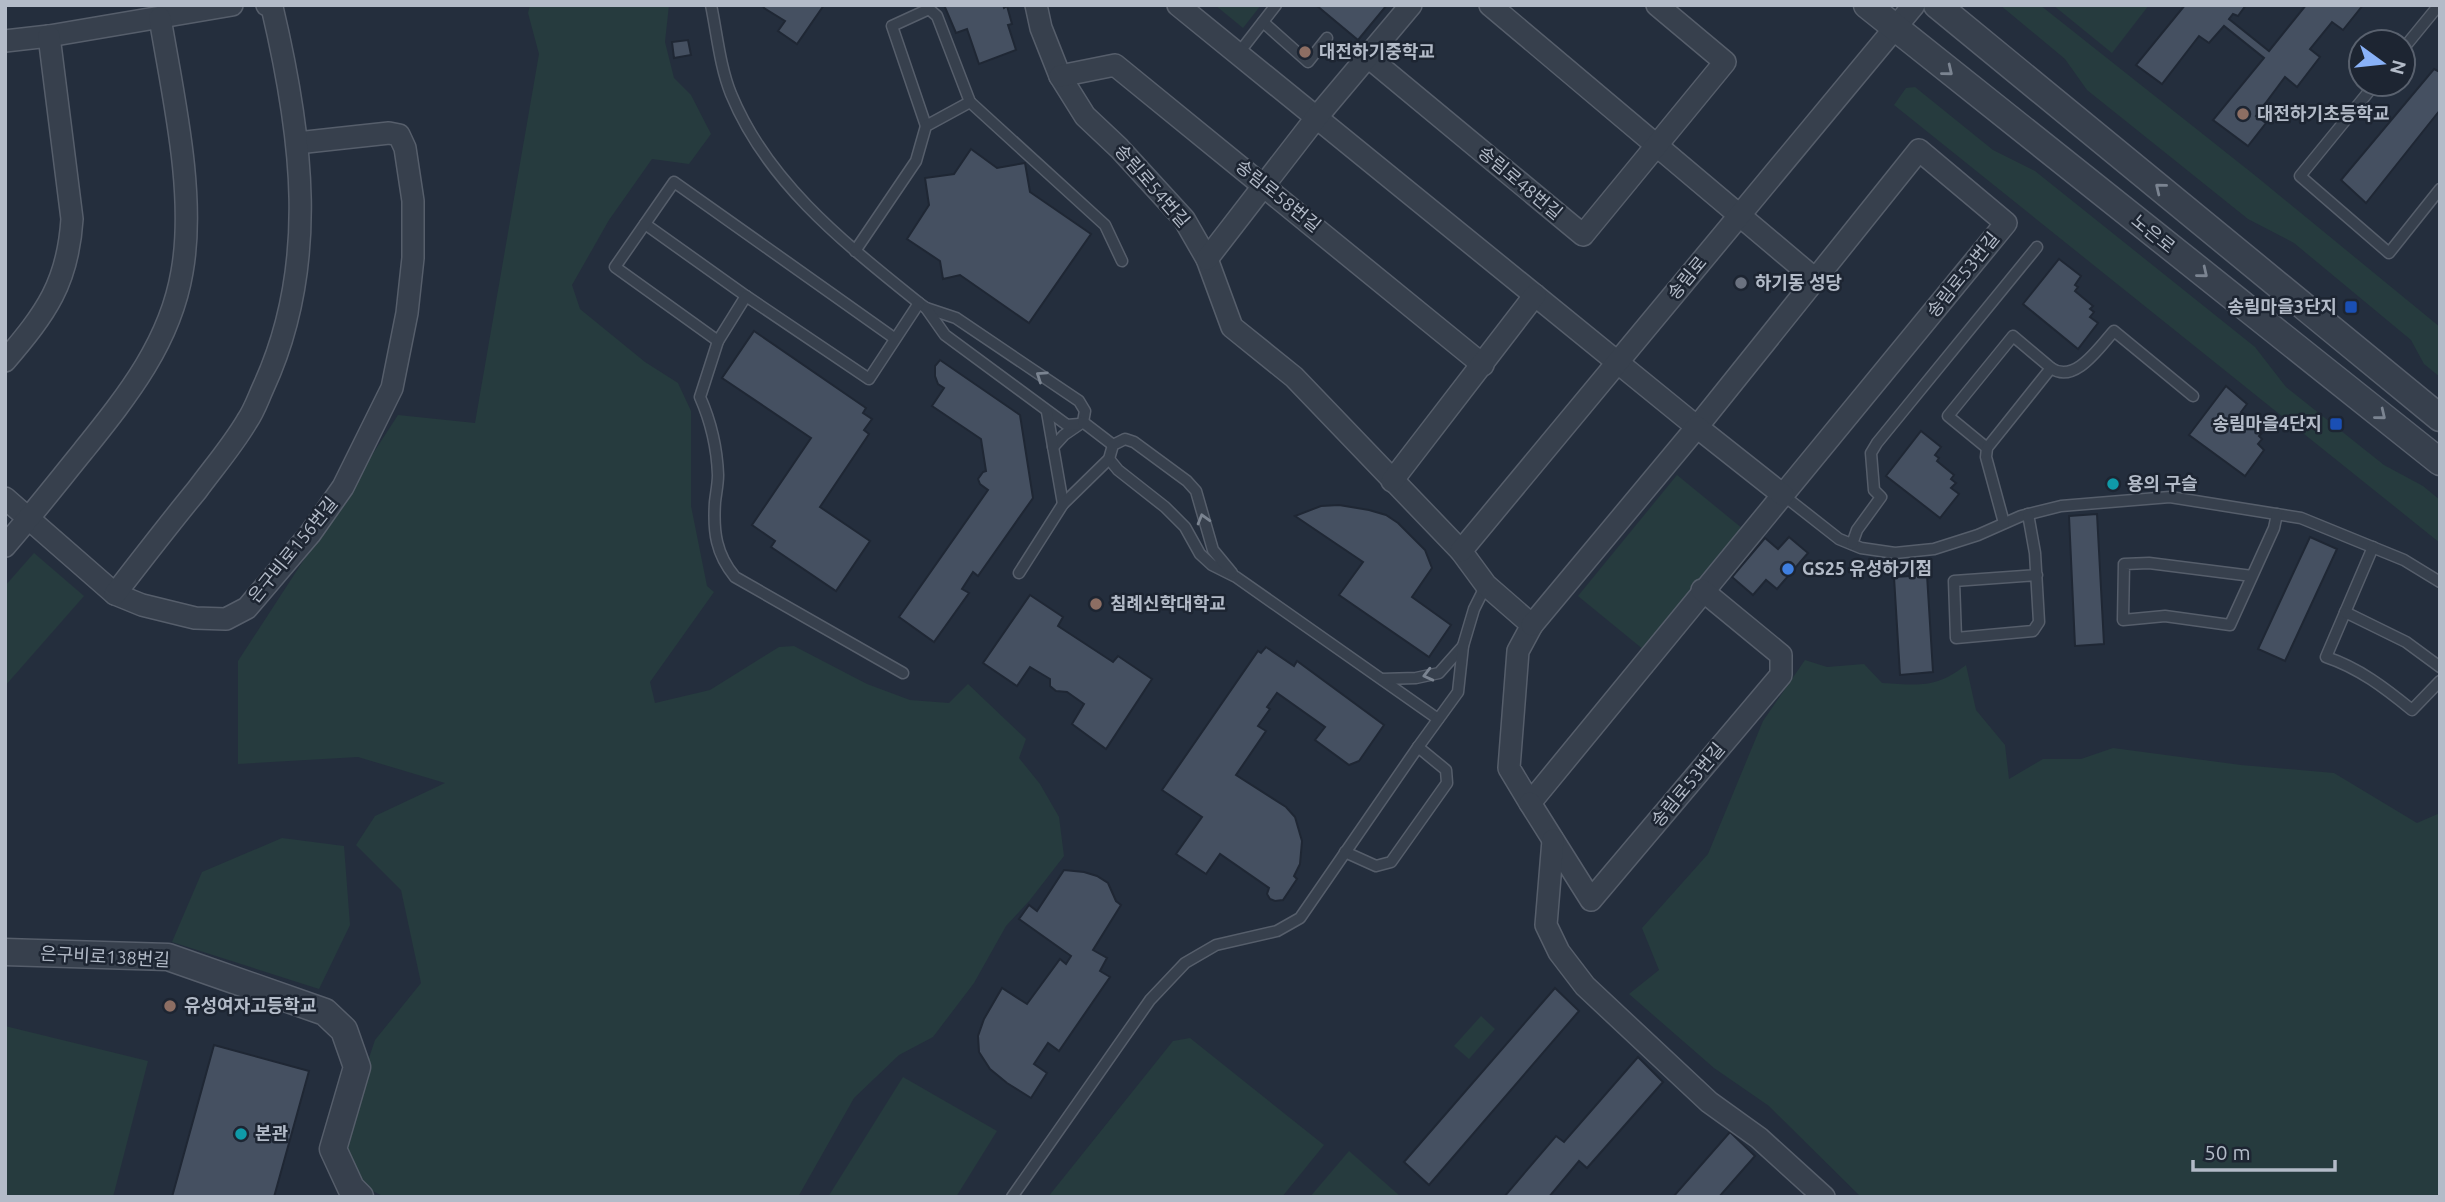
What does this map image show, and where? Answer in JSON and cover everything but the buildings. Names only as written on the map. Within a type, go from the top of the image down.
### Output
[{"type":"street","points":[[5,41],[232,5]]},
{"type":"street","points":[[114,594],[229,449],[248,420],[273,367],[286,331],[295,293],[300,252],[297,143],[280,41],[272,7],[267,5]]},
{"type":"street","name":"송림로54번길","points":[[1036,5],[1041,28],[1060,76],[1085,116],[1119,148],[1184,219],[1207,259],[1232,327],[1294,377],[1461,551]]},
{"type":"street","points":[[1178,5],[1783,495]]},
{"type":"street","points":[[1207,259],[1316,118],[1411,5]]},
{"type":"street","points":[[1490,5],[1815,279]]},
{"type":"street","name":"송림로48번길","points":[[1367,57],[1583,235],[1725,62],[1657,5]]},
{"type":"street","name":"노은로","points":[[1867,5],[2440,462]]},
{"type":"street","name":"송림로","points":[[1461,551],[1914,5]]},
{"type":"street","points":[[1937,5],[2440,418]]},
{"type":"street","points":[[5,546],[135,384],[158,348],[173,311],[183,271],[186,239],[185,190],[160,18]]},
{"type":"street","points":[[5,361],[39,321],[55,293],[70,245],[71,206],[49,36]]},
{"type":"street","name":"송림로58번길","points":[[1060,76],[1115,65],[1483,365]]},
{"type":"street","name":"은구비로156번길","points":[[5,498],[114,594],[153,609],[195,618],[226,619],[247,608],[310,534],[342,487],[392,388],[407,313],[413,258],[413,201],[405,148],[399,135],[389,133],[297,143]]},
{"type":"street","name":"송림로53번길","points":[[1530,803],[1702,590],[2006,223],[1919,150],[1697,427],[1532,625],[1518,651],[1509,768],[1530,803],[1591,900],[1781,675],[1781,655],[1702,590]]},
{"type":"street","points":[[1392,481],[1535,295]]},
{"type":"street","points":[[1461,551],[1486,585],[1532,625]]},
{"type":"street","points":[[1553,840],[1546,925],[1559,953],[1585,986],[1709,1102],[1759,1138],[1824,1197]]},
{"type":"street","name":"은구비로138번길","points":[[5,952],[168,957],[325,1012],[344,1030],[357,1067],[333,1149],[351,1188],[360,1197]]},
{"type":"lane","points":[[711,5],[730,93],[757,145],[807,207],[855,251],[923,306],[944,335],[1047,412],[1067,425],[1083,422],[1113,445]]},
{"type":"lane","points":[[1238,54],[1276,5]]},
{"type":"lane","points":[[2417,32],[2439,5]]},
{"type":"lane","points":[[855,251],[916,161],[926,126],[892,26],[929,9],[937,16],[970,102],[1105,225],[1122,261]]},
{"type":"lane","points":[[1263,22],[1308,62],[1327,38]]},
{"type":"lane","points":[[2364,98],[2300,176],[2389,253],[2440,189]]},
{"type":"lane","points":[[926,126],[970,102]]},
{"type":"lane","points":[[718,341],[615,267],[674,182],[894,338]]},
{"type":"lane","points":[[645,224],[869,379],[894,338],[923,306]]},
{"type":"lane","points":[[1852,544],[1857,530],[1881,497],[1874,490],[1871,453],[1877,443],[2037,247]]},
{"type":"lane","points":[[746,296],[718,341],[700,397],[710,421],[716,452],[718,479],[715,537],[722,562],[735,578],[903,673]]},
{"type":"lane","points":[[923,306],[956,318],[1079,401],[1085,411],[1083,422],[1064,435],[1053,447]]},
{"type":"lane","points":[[1987,448],[1948,416],[2012,336],[2056,372],[2071,371],[2085,363],[2114,331],[2193,396]]},
{"type":"lane","points":[[2004,523],[1986,457],[1987,448],[2050,368]]},
{"type":"lane","points":[[1047,412],[1063,504]]},
{"type":"lane","points":[[1113,445],[1125,439],[1134,442],[1187,481],[1196,491],[1213,550],[1236,578]]},
{"type":"lane","points":[[1019,573],[1063,504],[1110,459],[1113,445]]},
{"type":"lane","points":[[1110,459],[1118,470],[1165,507],[1185,527],[1200,554],[1212,565],[1236,578],[1438,719]]},
{"type":"lane","points":[[1783,495],[1839,539],[1861,548],[1895,553],[1934,549],[1978,535],[2028,514],[2061,506],[2170,497],[2301,518],[2404,560],[2440,582]]},
{"type":"lane","points":[[2028,514],[2035,553],[2037,575],[2039,622],[2032,631],[1956,638],[1954,581],[2037,575]]},
{"type":"lane","points":[[2252,576],[2149,563],[2124,564],[2123,620],[2165,616],[2230,625],[2274,528],[2277,514]]},
{"type":"lane","points":[[2373,547],[2326,657],[2361,672],[2412,710],[2440,681]]},
{"type":"lane","points":[[1012,1197],[1150,1000],[1185,963],[1216,945],[1277,931],[1300,918],[1458,692],[1462,646],[1474,608],[1486,585]]},
{"type":"lane","points":[[2345,612],[2406,642],[2440,667]]},
{"type":"lane","points":[[1382,679],[1416,678],[1439,673],[1462,646]]},
{"type":"lane","points":[[1345,852],[1376,866],[1391,862],[1447,783],[1446,770],[1418,747]]},
{"type":"green space","points":[[530,5],[669,5],[665,42],[674,78],[691,95],[711,134],[689,164],[652,159],[609,220],[572,285],[580,309],[645,362],[678,383],[691,411],[691,506],[707,586],[714,592],[650,682],[655,703],[710,690],[779,647],[794,646],[867,684],[910,700],[949,703],[968,684],[1026,739],[1019,758],[1040,784],[1059,817],[1064,856],[1006,926],[974,983],[933,1037],[899,1055],[854,1098],[798,1197],[385,1197],[360,1185],[342,1139],[375,1040],[421,983],[401,890],[356,845],[375,816],[445,783],[358,757],[238,764],[238,661],[398,415],[475,423],[539,54],[528,13]]},
{"type":"green space","points":[[1215,5],[1261,5],[1243,28]]},
{"type":"green space","points":[[2000,5],[2040,5],[2440,327],[2440,377],[2424,364],[2411,340],[2294,243],[2248,219],[2087,90],[2065,59]]},
{"type":"green space","points":[[2053,5],[2149,5],[2112,53]]},
{"type":"green space","points":[[1915,87],[1993,150],[2035,171],[2255,347],[2286,387],[2384,465],[2423,486],[2440,500],[2440,543],[1894,105],[1906,88]]},
{"type":"green space","points":[[1677,475],[1743,529],[1644,650],[1578,596]]},
{"type":"green space","points":[[34,553],[84,596],[5,686],[5,586]]},
{"type":"green space","points":[[1805,660],[1827,667],[1864,664],[1882,683],[1906,684],[1936,682],[1966,665],[1976,710],[2005,745],[2009,779],[2043,759],[2081,759],[2113,748],[2241,765],[2334,773],[2417,823],[2440,813],[2440,1197],[1861,1197],[1769,1106],[1714,1068],[1629,994],[1659,970],[1642,928],[1708,854],[1763,721]]},
{"type":"green space","points":[[282,838],[344,846],[350,925],[319,989],[172,942],[202,872]]},
{"type":"green space","points":[[1481,1016],[1495,1029],[1469,1059],[1454,1046]]},
{"type":"green space","points":[[5,1026],[148,1061],[113,1197],[5,1197]]},
{"type":"green space","points":[[1190,1038],[1324,1145],[1282,1197],[1048,1197],[1173,1041]]},
{"type":"green space","points":[[903,1077],[997,1131],[956,1197],[828,1197]]},
{"type":"green space","points":[[1349,1151],[1401,1197],[1310,1197]]},
{"type":"place","name":"대전하기중학교","points":[[1305,52]]},
{"type":"place","name":"대전하기초등학교","points":[[2243,114]]},
{"type":"place","name":"하기동 성당","points":[[1741,283]]},
{"type":"place","name":"송림마을3단지","points":[[2351,307]]},
{"type":"place","name":"송림마을4단지","points":[[2336,424]]},
{"type":"place","name":"용의 구슬","points":[[2113,484]]},
{"type":"place","name":"GS25 유성하기점","points":[[1788,569]]},
{"type":"place","name":"침례신학대학교","points":[[1096,604]]},
{"type":"place","name":"유성여자고등학교","points":[[170,1006]]},
{"type":"place","name":"본관","points":[[241,1134]]}]
